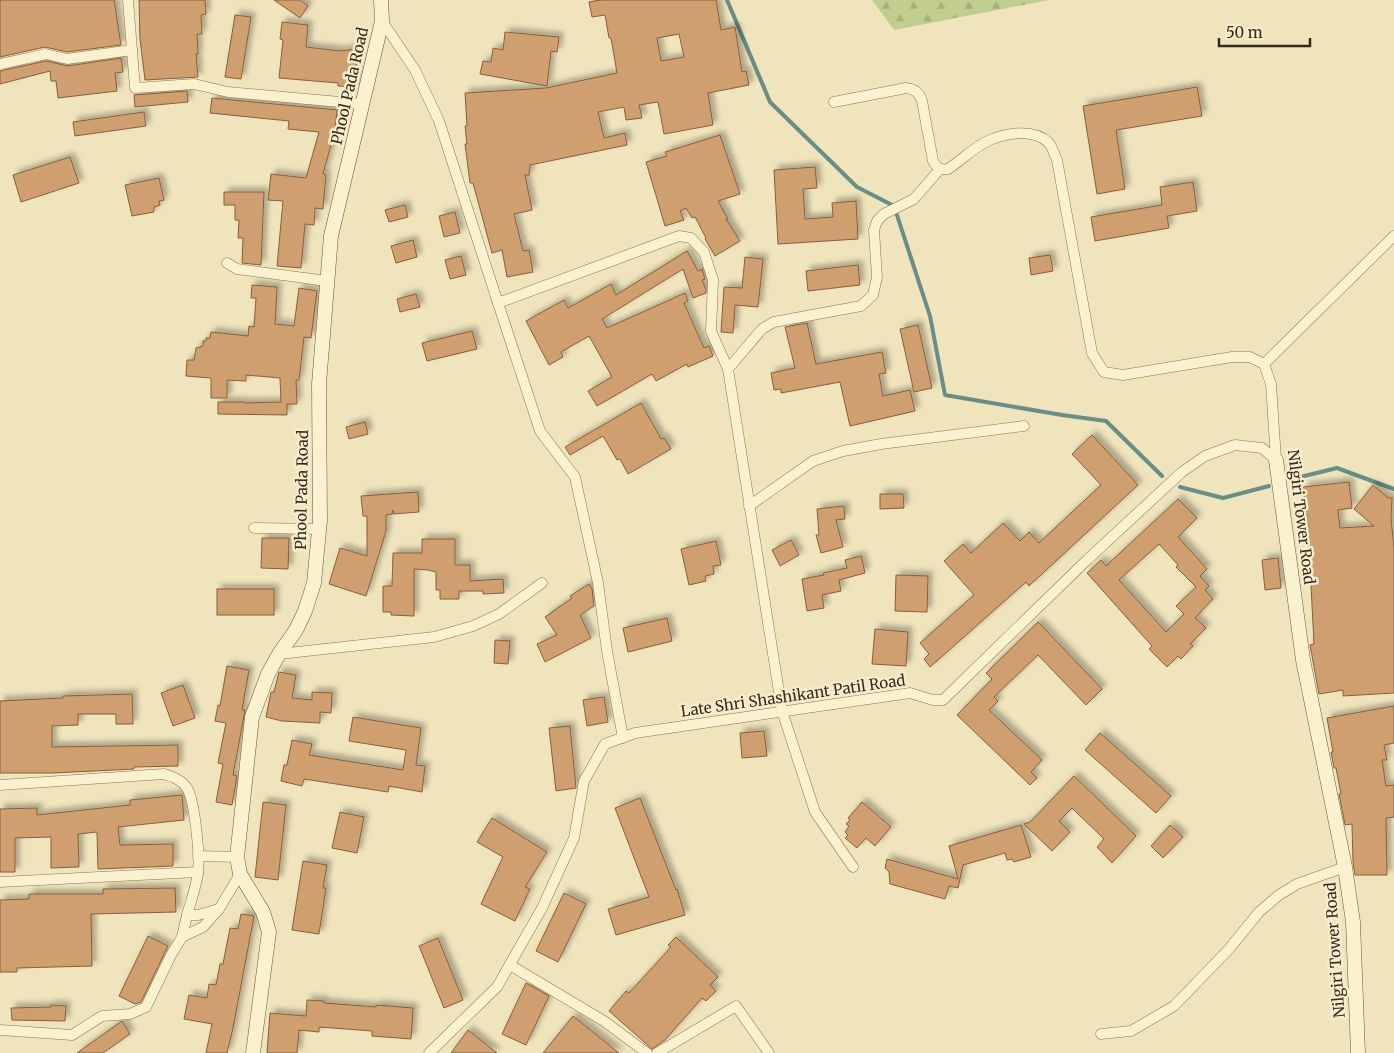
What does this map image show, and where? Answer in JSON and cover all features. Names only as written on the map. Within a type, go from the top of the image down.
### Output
[{"type":"street","points":[[128,0],[135,88],[194,84],[228,92],[362,104]]},
{"type":"street","name":"Phool Pada Road","points":[[253,1053],[269,932],[263,912],[240,874],[237,857],[252,717],[259,695],[279,654],[296,630],[305,611],[314,583],[319,529],[319,384],[331,236],[382,21],[380,0]]},
{"type":"street","points":[[382,21],[415,70],[439,122],[540,432],[575,477],[598,583],[607,651],[623,738]]},
{"type":"street","points":[[0,64],[46,54],[67,59],[132,50]]},
{"type":"street","points":[[834,102],[906,88],[914,89],[920,94],[922,101],[933,161],[940,169],[948,169],[989,140],[1022,133],[1036,134],[1049,143],[1057,160],[1092,353],[1104,372],[1124,375],[1232,357],[1250,357],[1264,364],[1394,236]]},
{"type":"street","points":[[728,369],[762,329],[774,322],[861,306],[873,295],[877,277],[874,230],[877,221],[884,214],[914,200],[940,169]]},
{"type":"street","points":[[498,303],[679,236],[691,238],[704,252],[713,280],[711,331],[728,369],[782,711],[815,812],[853,867]]},
{"type":"street","points":[[227,263],[237,269],[327,281]]},
{"type":"street","name":"Nilgiri Tower Road","points":[[1264,364],[1271,384],[1276,460],[1303,660],[1345,867],[1353,922],[1358,1053]]},
{"type":"street","points":[[749,506],[813,460],[843,451],[881,444],[1024,426]]},
{"type":"street","name":"Late Shri Shashikant Patil Road","points":[[429,1053],[498,987],[542,908],[574,838],[584,781],[605,744],[635,733],[910,693],[933,700],[943,700],[1088,559],[1182,472],[1205,456],[1235,445],[1262,448],[1276,460]]},
{"type":"street","points":[[254,528],[319,529]]},
{"type":"street","points":[[279,654],[434,637],[473,626],[499,614],[542,582]]},
{"type":"street","points":[[0,785],[164,774],[179,780],[187,787],[193,801],[198,856],[198,872],[182,936],[146,1007],[130,1014],[102,1016],[72,1035],[0,1030]]},
{"type":"street","points":[[198,856],[237,857]]},
{"type":"street","points":[[1101,1034],[1131,1031],[1174,1006],[1229,949],[1259,912],[1279,895],[1297,884],[1345,867]]},
{"type":"street","points":[[0,882],[198,872]]},
{"type":"street","points":[[182,936],[203,927],[219,908],[240,874]]},
{"type":"street","points":[[187,915],[198,915],[219,908]]},
{"type":"street","points":[[510,965],[604,1021],[648,1053]]},
{"type":"street","points":[[657,1053],[736,1006],[769,1053]]},
{"type":"green space","points":[[872,0],[1049,0],[894,30]]},
{"type":"building","points":[[0,0],[114,0],[121,45],[67,52],[45,47],[0,57]]},
{"type":"building","points":[[139,0],[205,0],[206,14],[201,15],[202,34],[197,34],[198,77],[145,80],[140,39]]},
{"type":"building","points":[[274,0],[300,0],[308,6],[300,18]]},
{"type":"building","points":[[601,0],[716,0],[721,30],[735,27],[742,72],[746,71],[749,85],[708,93],[713,125],[664,134],[658,102],[639,105],[642,118],[626,120],[624,107],[598,112],[604,138],[625,133],[627,145],[530,165],[529,175],[525,175],[532,210],[514,214],[523,251],[529,250],[533,272],[507,277],[502,250],[492,253],[473,183],[470,183],[465,144],[467,144],[465,126],[467,126],[465,93],[546,88],[617,73],[605,15],[592,17],[589,2]],"holes":[[[679,34],[684,57],[661,61],[657,38]]]},
{"type":"building","points":[[235,15],[251,17],[241,79],[225,77]]},
{"type":"building","points":[[282,22],[308,25],[306,47],[340,51],[357,49],[355,87],[338,86],[338,83],[279,78],[283,40],[280,39]]},
{"type":"building","points":[[505,32],[559,37],[557,52],[551,51],[547,86],[480,74],[483,61],[491,62],[493,48],[503,50]]},
{"type":"building","points":[[121,58],[123,72],[115,73],[117,91],[58,98],[56,81],[51,81],[50,71],[0,84],[0,71],[46,61],[68,66]]},
{"type":"building","points":[[1197,87],[1202,116],[1116,130],[1125,189],[1097,194],[1083,106]]},
{"type":"building","points":[[187,91],[188,102],[135,107],[134,95]]},
{"type":"building","points":[[212,98],[337,110],[335,130],[323,174],[326,175],[323,209],[315,208],[314,225],[305,224],[301,268],[277,266],[283,201],[268,200],[271,174],[306,178],[319,132],[288,129],[289,121],[210,113]]},
{"type":"building","points":[[144,112],[146,126],[75,136],[73,122]]},
{"type":"building","points":[[720,135],[740,194],[718,201],[728,219],[726,219],[740,241],[715,256],[695,217],[692,218],[686,208],[680,211],[684,220],[665,226],[646,162],[667,156],[665,152]]},
{"type":"building","points":[[70,157],[79,183],[21,202],[13,175]]},
{"type":"building","points":[[815,167],[817,188],[803,189],[805,219],[833,217],[832,203],[856,201],[858,239],[778,244],[774,170]]},
{"type":"building","points":[[159,178],[164,200],[159,201],[160,205],[154,207],[154,212],[132,216],[125,185]]},
{"type":"building","points":[[1193,182],[1197,211],[1167,216],[1169,228],[1095,241],[1091,217],[1162,205],[1160,187]]},
{"type":"building","points":[[224,192],[264,192],[261,265],[242,263],[243,238],[238,238],[239,220],[235,220],[235,205],[224,205]]},
{"type":"building","points":[[405,205],[408,217],[389,222],[385,210]]},
{"type":"building","points":[[455,212],[460,233],[444,237],[439,216]]},
{"type":"building","points":[[413,240],[417,257],[396,263],[391,246]]},
{"type":"building","points":[[687,251],[698,271],[702,269],[705,279],[702,280],[706,293],[693,298],[683,269],[602,319],[607,328],[685,293],[688,301],[684,303],[704,348],[709,346],[713,356],[688,367],[687,364],[656,381],[652,374],[597,406],[588,391],[612,377],[589,336],[561,352],[563,357],[549,365],[526,321],[564,300],[568,308],[611,284],[616,295]]},
{"type":"building","points":[[1050,255],[1053,271],[1031,275],[1029,258]]},
{"type":"building","points":[[461,256],[466,275],[450,279],[445,260]]},
{"type":"building","points":[[745,257],[763,259],[758,307],[735,305],[733,333],[721,332],[724,287],[742,288]]},
{"type":"building","points":[[858,265],[860,285],[808,291],[806,271]]},
{"type":"building","points":[[252,285],[277,287],[275,324],[294,326],[299,288],[317,291],[311,338],[304,337],[299,380],[296,380],[297,404],[287,404],[287,415],[218,414],[218,402],[281,402],[280,378],[246,375],[246,381],[227,380],[227,398],[211,398],[211,378],[186,376],[187,360],[194,360],[196,348],[203,346],[203,341],[206,341],[206,338],[210,338],[211,332],[248,336],[249,326],[254,327],[256,298],[251,298]]},
{"type":"building","points":[[416,294],[420,307],[400,312],[397,299]]},
{"type":"building","points":[[807,323],[816,364],[882,352],[886,373],[879,374],[883,396],[910,390],[915,411],[850,426],[840,382],[781,393],[781,389],[774,390],[771,373],[795,368],[785,327]]},
{"type":"building","points":[[918,325],[932,388],[914,392],[900,329]]},
{"type":"building","points":[[472,331],[477,349],[427,361],[422,343]]},
{"type":"building","points":[[641,403],[661,439],[664,438],[671,449],[628,474],[620,459],[617,460],[603,436],[570,455],[565,447]]},
{"type":"building","points":[[365,422],[368,434],[349,439],[346,427]]},
{"type":"building","points":[[1092,435],[1138,485],[1029,586],[1026,582],[930,667],[924,659],[929,654],[920,643],[974,595],[944,561],[963,544],[971,553],[1003,523],[1020,541],[1029,532],[1039,543],[1101,485],[1072,454]]},
{"type":"building","points":[[1349,482],[1352,508],[1338,510],[1340,528],[1374,526],[1354,509],[1373,485],[1388,498],[1392,498],[1394,693],[1343,696],[1343,690],[1319,694],[1310,645],[1314,644],[1308,526],[1303,487]]},
{"type":"building","points":[[418,492],[419,512],[393,514],[393,510],[392,514],[386,515],[386,531],[366,596],[329,584],[340,548],[367,556],[367,516],[363,516],[361,496]]},
{"type":"building","points":[[880,494],[903,494],[904,508],[880,509]]},
{"type":"building","points":[[1178,499],[1197,518],[1178,537],[1207,569],[1200,576],[1209,586],[1205,590],[1213,599],[1195,618],[1206,628],[1190,644],[1193,646],[1181,659],[1178,656],[1167,667],[1149,649],[1152,646],[1087,573],[1101,560],[1106,566]],"holes":[[[1159,544],[1178,565],[1176,567],[1196,587],[1176,606],[1184,614],[1166,632],[1119,580]]]},
{"type":"building","points":[[844,506],[845,519],[836,520],[843,547],[821,553],[816,535],[819,535],[817,509]]},
{"type":"building","points":[[262,538],[289,538],[288,569],[261,568]]},
{"type":"building","points":[[422,539],[455,539],[455,565],[470,565],[470,581],[503,579],[504,593],[483,594],[483,591],[459,591],[459,599],[440,599],[440,590],[436,590],[436,572],[414,569],[414,616],[391,615],[391,612],[383,612],[383,586],[392,586],[393,553],[422,553]]},
{"type":"building","points":[[791,540],[799,555],[780,566],[772,550]]},
{"type":"building","points":[[716,541],[721,565],[713,566],[714,574],[705,576],[706,581],[689,585],[681,549]]},
{"type":"building","points":[[861,556],[865,573],[839,580],[841,591],[822,595],[824,608],[807,611],[802,579],[847,568],[845,560]]},
{"type":"building","points":[[1278,558],[1281,588],[1265,590],[1262,560]]},
{"type":"building","points":[[896,575],[928,576],[927,612],[895,611]]},
{"type":"building","points":[[589,584],[592,589],[594,606],[580,615],[591,638],[545,662],[537,644],[557,635],[545,617],[572,598],[570,596]]},
{"type":"building","points":[[217,589],[274,589],[274,615],[217,615]]},
{"type":"building","points":[[667,618],[672,641],[628,652],[623,628]]},
{"type":"building","points":[[1038,622],[1102,689],[1086,705],[1038,655],[994,697],[998,701],[989,710],[1042,760],[1031,772],[1037,778],[1030,785],[957,715],[992,679],[986,673]]},
{"type":"building","points":[[875,629],[908,632],[906,666],[872,664]]},
{"type":"building","points":[[495,640],[510,641],[508,664],[494,663]]},
{"type":"building","points":[[227,666],[249,670],[242,710],[245,710],[233,775],[237,776],[232,805],[216,802],[223,764],[218,763],[226,723],[215,721],[218,705],[220,706]]},
{"type":"building","points":[[279,672],[296,675],[292,698],[312,700],[312,692],[332,693],[331,713],[320,712],[320,723],[282,721],[266,717],[271,692],[274,692]]},
{"type":"building","points":[[183,685],[195,718],[173,726],[161,693]]},
{"type":"building","points":[[132,694],[133,724],[116,724],[116,714],[78,714],[78,725],[52,726],[52,747],[178,745],[178,766],[53,773],[0,773],[0,701],[63,698],[63,696]]},
{"type":"building","points":[[604,697],[608,722],[587,726],[583,700]]},
{"type":"building","points":[[1394,706],[1394,743],[1384,745],[1387,760],[1382,760],[1386,786],[1394,785],[1394,817],[1386,818],[1387,875],[1355,875],[1352,824],[1345,825],[1339,794],[1341,794],[1331,752],[1333,752],[1327,718]]},
{"type":"building","points":[[353,717],[421,728],[416,765],[425,766],[422,792],[389,786],[388,792],[304,779],[302,786],[281,781],[284,765],[287,765],[292,740],[312,744],[309,755],[403,770],[406,750],[349,741]]},
{"type":"building","points":[[570,726],[576,788],[556,791],[549,728]]},
{"type":"building","points":[[764,731],[767,756],[742,758],[740,733]]},
{"type":"building","points":[[1100,733],[1171,796],[1156,813],[1085,750]]},
{"type":"building","points":[[1074,776],[1136,836],[1112,863],[1097,847],[1104,839],[1072,808],[1059,821],[1070,832],[1052,851],[1024,824],[1030,822]]},
{"type":"building","points":[[182,795],[184,820],[118,827],[120,845],[173,844],[173,866],[98,869],[97,832],[78,834],[79,867],[51,868],[51,837],[15,838],[15,872],[0,872],[0,809],[37,808],[37,815],[130,805],[130,800]]},
{"type":"building","points":[[640,798],[677,889],[685,915],[616,935],[608,909],[649,897],[615,808]]},
{"type":"building","points":[[263,802],[286,805],[278,880],[255,877]]},
{"type":"building","points":[[862,802],[891,827],[875,846],[866,838],[857,848],[845,838],[848,835],[845,832],[849,826],[846,824],[850,820],[848,818]]},
{"type":"building","points":[[340,812],[364,817],[357,853],[332,848]]},
{"type":"building","points":[[492,818],[547,852],[525,887],[530,889],[515,921],[481,904],[503,857],[477,842]]},
{"type":"building","points":[[1021,825],[1031,857],[1014,862],[1012,859],[1007,860],[1005,853],[963,865],[958,888],[949,886],[945,899],[890,884],[889,872],[885,868],[887,859],[958,879],[949,846]]},
{"type":"building","points":[[1170,825],[1183,837],[1163,858],[1151,846]]},
{"type":"building","points":[[303,861],[327,865],[323,888],[326,888],[319,934],[292,930]]},
{"type":"building","points":[[175,888],[176,912],[91,914],[92,966],[17,968],[17,972],[0,972],[0,900],[29,899],[29,894],[103,894],[103,889]]},
{"type":"building","points":[[564,893],[586,904],[558,962],[536,951]]},
{"type":"building","points":[[241,914],[254,916],[227,1053],[206,1053],[212,1024],[184,1019],[189,995],[207,998],[209,984],[216,985],[220,964],[223,964],[230,928],[238,929]]},
{"type":"building","points":[[148,936],[168,946],[141,1002],[135,1004],[119,996]]},
{"type":"building","points":[[676,937],[718,977],[710,985],[716,991],[706,1001],[702,998],[665,1040],[652,1049],[609,1011],[626,991],[629,993],[671,947],[668,945]]},
{"type":"building","points":[[438,938],[463,1000],[444,1008],[419,946]]},
{"type":"building","points":[[526,983],[549,996],[526,1045],[502,1034]]},
{"type":"building","points":[[307,1000],[376,1007],[376,1005],[413,1008],[411,1039],[372,1036],[372,1031],[319,1027],[319,1032],[299,1030],[297,1053],[267,1053],[270,1013],[306,1016]]},
{"type":"building","points":[[51,1005],[66,1006],[65,1021],[12,1020],[11,1008],[51,1007]]},
{"type":"building","points":[[573,1016],[619,1053],[543,1053]]},
{"type":"building","points":[[122,1021],[130,1034],[103,1053],[77,1053]]},
{"type":"building","points":[[468,1030],[497,1053],[451,1053]]},
{"type":"waterway","points":[[727,0],[770,102],[857,187],[894,206],[930,316],[945,395],[1106,421],[1162,476]]},
{"type":"waterway","points":[[1292,479],[1337,468],[1394,489]]},
{"type":"waterway","points":[[1180,487],[1223,498],[1269,486]]}]
